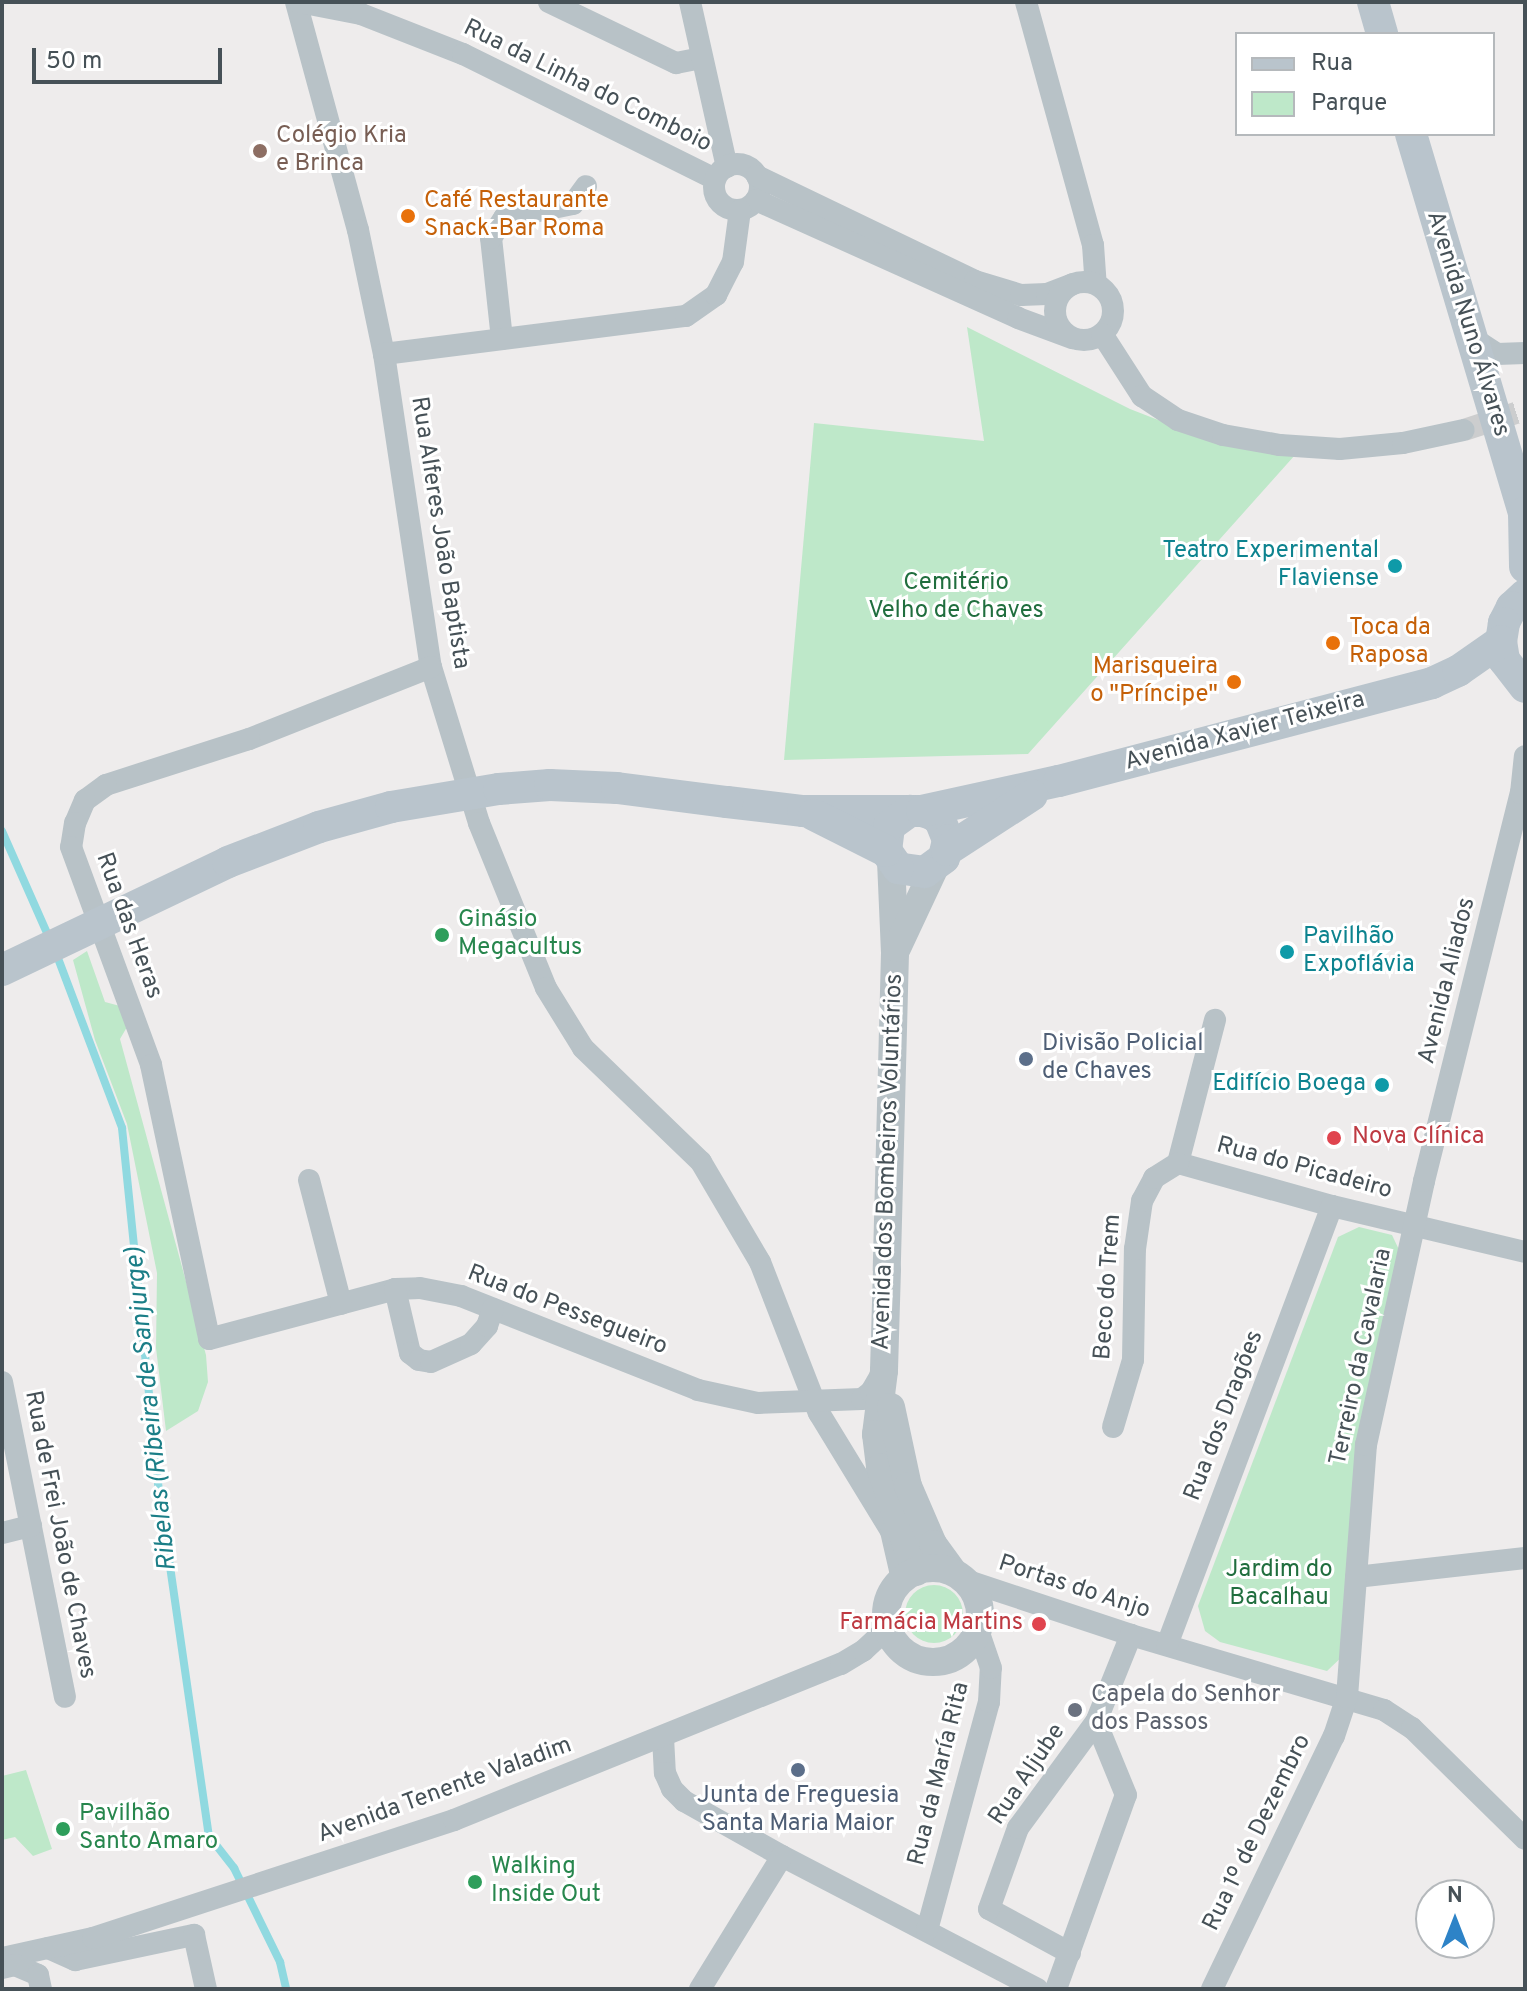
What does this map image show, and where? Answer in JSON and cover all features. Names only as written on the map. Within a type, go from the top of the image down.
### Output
[{"type":"main road","points":[[1373,2],[1381,32]]},
{"type":"main road","name":"Avenida Nuno Álvares","points":[[1412,136],[1524,515],[1525,567]]},
{"type":"main road","points":[[1519,682],[1504,660],[1501,641],[1504,623],[1512,607],[1525,595]]},
{"type":"main road","points":[[1432,683],[1458,671],[1501,641]]},
{"type":"main road","points":[[1432,683],[1519,682]]},
{"type":"main road","name":"Avenida Xavier Teixeira","points":[[803,811],[916,811],[1059,781],[1432,683]]},
{"type":"main road","name":"Avenida Xavier Teixeira","points":[[940,860],[1005,811],[1059,781]]},
{"type":"main road","points":[[2,970],[228,862],[319,827],[391,807],[485,791],[550,785],[617,788],[803,811],[889,856],[907,872],[940,860],[948,840],[940,820],[916,811],[889,826],[889,856]]},
{"type":"street","name":"Rua da Linha do Comboio","points":[[297,2],[361,14],[463,54],[721,173]]},
{"type":"street","name":"Rua Alferes João Baptista","points":[[297,2],[358,230],[384,354],[431,667],[479,823],[546,988],[583,1048],[701,1162],[765,1273],[814,1403],[891,1531],[909,1576]]},
{"type":"street","points":[[549,2],[570,7],[676,63],[702,58]]},
{"type":"street","points":[[690,2],[721,173],[714,190],[722,205],[748,205],[1072,338],[1083,340],[1102,334],[1110,322],[1113,307],[1104,290],[1096,284],[1073,284],[1047,294],[1021,295],[975,281],[757,176],[747,167],[721,173]]},
{"type":"street","points":[[1026,2],[1093,245],[1096,284]]},
{"type":"street","points":[[384,354],[686,316],[716,295],[733,262],[748,205],[760,184],[757,176]]},
{"type":"street","points":[[502,339],[491,238],[504,218],[573,204],[586,186]]},
{"type":"street","points":[[1072,338],[1058,325],[1054,314],[1060,294],[1073,284]]},
{"type":"street","points":[[1102,334],[1142,396],[1178,420],[1223,435],[1295,447],[1340,449],[1403,443],[1464,430]]},
{"type":"street","points":[[1471,337],[1497,354],[1525,353]]},
{"type":"street","name":"Rua das Heras","points":[[209,1339],[151,1065],[71,847],[75,823],[85,800],[106,785],[249,739],[431,667]]},
{"type":"street","name":"Avenida Aliados","points":[[1417,1225],[1424,1181],[1523,788],[1525,756]]},
{"type":"street","name":"Avenida dos Bombeiros Voluntários","points":[[889,856],[895,953],[884,1371],[876,1422],[878,1456],[909,1576]]},
{"type":"street","name":"Avenida dos Bombeiros Voluntários","points":[[895,953],[940,860]]},
{"type":"street","points":[[1178,1163],[1215,1020]]},
{"type":"street","name":"Rua do Picadeiro","points":[[1178,1163],[1332,1206],[1525,1252]]},
{"type":"street","name":"Beco do Trem","points":[[1113,1427],[1133,1360],[1135,1249],[1142,1201],[1154,1178],[1178,1163]]},
{"type":"street","points":[[309,1180],[341,1304]]},
{"type":"street","name":"Avenida Aliados","points":[[1382,1217],[1412,1202],[1424,1181]]},
{"type":"street","name":"Rua dos Dragões","points":[[1167,1645],[1332,1206]]},
{"type":"street","name":"Terreiro da Cavalaria","points":[[1347,1697],[1366,1445],[1417,1225]]},
{"type":"street","name":"Rua do Pessegueiro","points":[[209,1339],[395,1289],[420,1288],[461,1296],[708,1393],[765,1404],[862,1399],[871,1392],[884,1371]]},
{"type":"street","points":[[395,1289],[410,1353],[419,1360],[431,1362],[471,1344],[487,1326],[493,1309]]},
{"type":"street","name":"Avenida dos Bombeiros Voluntários","points":[[884,1371],[908,1486],[933,1544],[959,1576]]},
{"type":"street","name":"Rua de Frei João de Chaves","points":[[2,1382],[65,1697]]},
{"type":"street","points":[[2,1533],[31,1526]]},
{"type":"street","points":[[1356,1577],[1525,1558]]},
{"type":"street","points":[[940,1568],[959,1576],[979,1604],[978,1631],[960,1655],[932,1663],[904,1653],[887,1629],[887,1602],[909,1576],[940,1568]]},
{"type":"street","name":"Portas do Anjo","points":[[959,1576],[1167,1645]]},
{"type":"street","name":"Avenida Tenente Valadim","points":[[2,1958],[93,1938],[454,1820],[841,1664],[863,1651],[887,1629]]},
{"type":"street","name":"Rua da María Rita","points":[[927,1930],[989,1702],[991,1668],[978,1631]]},
{"type":"street","points":[[1056,1989],[1126,1795],[1096,1722],[1131,1635]]},
{"type":"street","points":[[1167,1645],[1347,1697],[1404,1721],[1525,1839]]},
{"type":"street","name":"Rua 1º de Dezembro","points":[[1212,1989],[1334,1736],[1347,1697]]},
{"type":"street","name":"Rua Aljube","points":[[1070,1953],[989,1909],[1018,1828],[1096,1722]]},
{"type":"street","points":[[663,1737],[665,1773],[678,1796],[782,1856],[1038,1989]]},
{"type":"street","points":[[700,1989],[782,1856]]},
{"type":"street","points":[[48,1948],[75,1960],[194,1935],[206,1989]]},
{"type":"street","points":[[2,1968],[15,1965],[38,1975],[41,1989]]},
{"type":"green space","name":"Cemitério Velho de Chaves","points":[[967,327],[1130,409],[1220,444],[1295,455],[1028,754],[784,760],[814,423],[984,441]]},
{"type":"green space","points":[[87,951],[105,1002],[120,1006],[127,1027],[120,1039],[206,1355],[208,1382],[198,1411],[166,1431],[156,1348],[157,1273],[127,1124],[95,1040],[73,960]]},
{"type":"green space","name":"Jardim do Bacalhau","points":[[1359,1227],[1392,1235],[1401,1254],[1347,1652],[1327,1671],[1220,1642],[1205,1631],[1198,1606],[1338,1237]]},
{"type":"green space","points":[[934,1585],[945,1587],[954,1594],[961,1603],[961,1625],[954,1634],[945,1641],[934,1643],[923,1641],[914,1634],[907,1625],[905,1614],[907,1603],[914,1594],[923,1587]]},
{"type":"green space","points":[[26,1770],[52,1849],[33,1856],[15,1837],[2,1840],[2,1776]]},
{"type":"waterway","name":"Ribelas (Ribeira de Sanjurge)","points":[[2,831],[50,940]]},
{"type":"waterway","name":"Ribelas (Ribeira de Sanjurge)","points":[[56,953],[122,1128],[158,1483],[209,1836],[234,1868],[280,1962],[286,1989]]},
{"type":"tunnel","points":[[1464,430],[1525,410]]},
{"type":"place","name":"Colégio Kria e Brinca","points":[[260,151]]},
{"type":"place","name":"Café Restaurante Snack-Bar Roma","points":[[408,216]]},
{"type":"place","name":"Teatro Experimental Flaviense","points":[[1395,566]]},
{"type":"place","name":"Toca da Raposa","points":[[1333,643]]},
{"type":"place","name":"Marisqueira o \"Príncipe\"","points":[[1234,682]]},
{"type":"place","name":"Ginásio Megacultus","points":[[442,935]]},
{"type":"place","name":"Pavilhão Expoflávia","points":[[1287,952]]},
{"type":"place","name":"Divisão Policial de Chaves","points":[[1026,1059]]},
{"type":"place","name":"Edifício Boega","points":[[1382,1085]]},
{"type":"place","name":"Nova Clínica","points":[[1334,1138]]},
{"type":"place","name":"Farmácia Martins","points":[[1039,1624]]},
{"type":"place","name":"Capela do Senhor dos Passos","points":[[1075,1710]]},
{"type":"place","name":"Junta de Freguesia Santa Maria Maior","points":[[798,1770]]},
{"type":"place","name":"Pavilhão Santo Amaro","points":[[63,1829]]},
{"type":"place","name":"Walking Inside Out","points":[[475,1882]]}]
